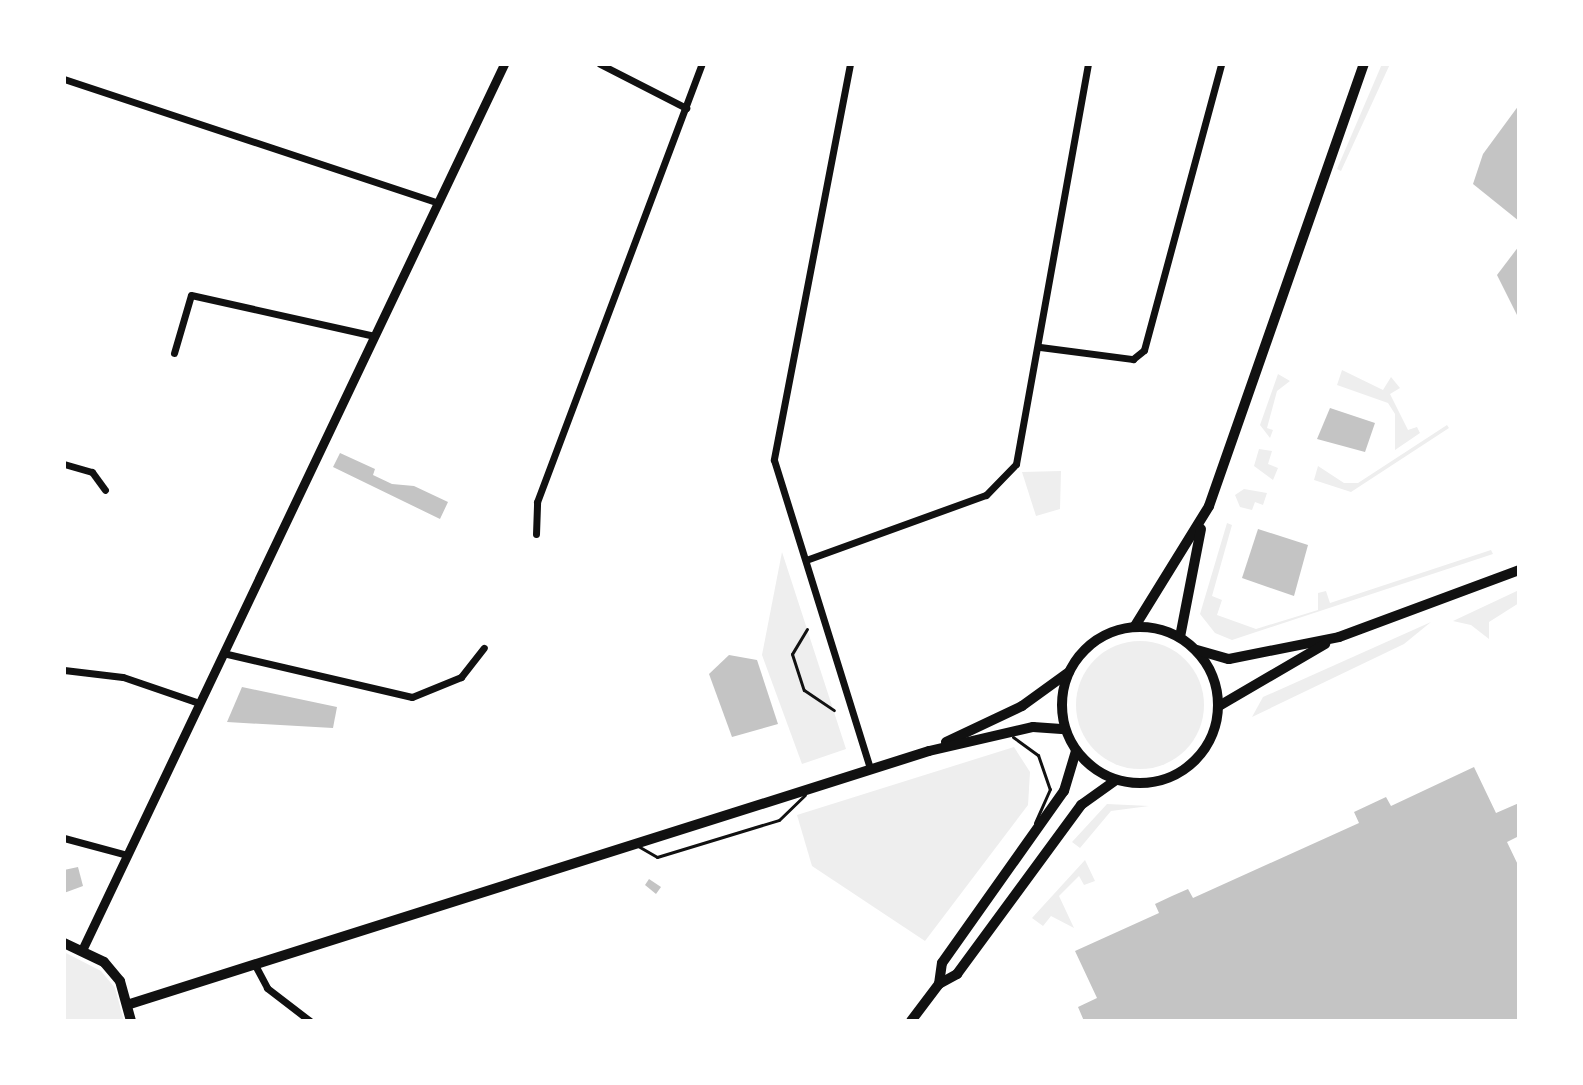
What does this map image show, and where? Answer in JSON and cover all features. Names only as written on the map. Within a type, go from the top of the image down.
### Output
[{"type":"main road","points":[[1180,637],[1204,518],[1364,64]]},
{"type":"main road","points":[[1135,626],[1204,518]]},
{"type":"main road","points":[[929,751],[1022,706],[1069,672],[1096,640],[1135,626],[1180,637],[1197,650],[1229,659],[1339,637],[1519,570]]},
{"type":"main road","points":[[1219,706],[1339,637]]},
{"type":"main road","points":[[1069,672],[1062,710],[1065,729],[1076,751],[1116,780],[1153,783],[1192,764],[1216,727],[1219,706],[1217,685],[1197,650]]},
{"type":"main road","points":[[130,1004],[929,751],[1033,727],[1065,729]]},
{"type":"main road","points":[[939,984],[942,963],[1020,858],[1064,791],[1076,751]]},
{"type":"main road","points":[[911,1021],[939,984],[957,974],[1081,805],[1116,780]]},
{"type":"main road","points":[[64,943],[83,948],[104,962],[130,1004],[131,1021]]},
{"type":"street","points":[[83,948],[504,64]]},
{"type":"street","points":[[600,64],[686,108]]},
{"type":"street","points":[[536,534],[537,502],[702,64]]},
{"type":"street","points":[[850,64],[774,460],[870,769]]},
{"type":"street","points":[[806,560],[986,495],[1005,480],[1016,464],[1040,347],[1088,64]]},
{"type":"street","points":[[1040,347],[1133,359],[1144,350],[1221,64]]},
{"type":"street","points":[[65,81],[438,203]]},
{"type":"street","points":[[174,353],[191,295],[374,336]]},
{"type":"street","points":[[64,464],[92,472],[105,490]]},
{"type":"street","points":[[223,653],[412,697],[461,677],[484,648]]},
{"type":"street","points":[[64,670],[123,677],[199,703]]},
{"type":"street","points":[[64,838],[127,855]]},
{"type":"street","points":[[255,965],[267,988],[310,1021]]},
{"type":"lane","points":[[1006,733],[1038,755],[1050,789],[1020,858]]},
{"type":"lane","points":[[635,844],[657,857],[779,820],[814,787]]},
{"type":"path","points":[[807,629],[792,654],[804,690],[834,710]]},
{"type":"shaded area","points":[[1382,64],[1390,64],[1341,171],[1337,169]]},
{"type":"shaded area","points":[[1342,370],[1383,390],[1391,377],[1400,388],[1390,394],[1408,430],[1417,427],[1420,433],[1395,450],[1395,414],[1388,403],[1337,385]]},
{"type":"shaded area","points":[[1278,374],[1290,381],[1277,391],[1267,428],[1273,430],[1270,438],[1260,425]]},
{"type":"shaded area","points":[[1447,425],[1449,428],[1351,492],[1314,480],[1318,466],[1344,483],[1358,483]]},
{"type":"shaded area","points":[[1259,449],[1272,451],[1268,464],[1278,468],[1273,480],[1254,466]]},
{"type":"shaded area","points":[[1061,471],[1060,509],[1036,516],[1022,472]]},
{"type":"shaded area","points":[[1244,489],[1267,493],[1263,505],[1255,502],[1252,510],[1240,507],[1235,495]]},
{"type":"shaded area","points":[[1227,523],[1232,525],[1212,596],[1222,600],[1217,615],[1256,629],[1318,610],[1318,593],[1326,591],[1330,603],[1491,550],[1493,554],[1232,640],[1215,633],[1200,614]]},
{"type":"shaded area","points":[[782,552],[846,749],[802,764],[762,655]]},
{"type":"shaded area","points":[[1519,590],[1519,603],[1489,622],[1489,639],[1471,625],[1453,621]]},
{"type":"shaded area","points":[[1431,622],[1404,644],[1252,717],[1263,697]]},
{"type":"shaded area","points":[[1140,641],[1164,646],[1185,660],[1199,681],[1204,705],[1199,729],[1185,750],[1164,764],[1140,769],[1116,764],[1095,750],[1081,729],[1076,705],[1081,681],[1095,660],[1116,646]]},
{"type":"shaded area","points":[[1014,747],[1030,772],[1028,805],[925,941],[812,866],[797,815]]},
{"type":"shaded area","points":[[1107,804],[1149,806],[1111,811],[1080,848],[1072,842]]},
{"type":"shaded area","points":[[1085,860],[1095,881],[1084,885],[1079,876],[1059,896],[1074,928],[1051,916],[1043,926],[1032,918]]},
{"type":"shaded area","points":[[64,952],[101,971],[115,988],[124,1021],[64,1021]]},
{"type":"building","points":[[1519,105],[1519,221],[1473,184],[1483,154]]},
{"type":"building","points":[[1519,246],[1519,319],[1497,275]]},
{"type":"building","points":[[1330,408],[1375,423],[1365,452],[1317,439]]},
{"type":"building","points":[[340,453],[375,469],[373,475],[392,484],[414,486],[448,502],[440,519],[333,467]]},
{"type":"building","points":[[1258,529],[1308,545],[1294,596],[1242,578]]},
{"type":"building","points":[[729,655],[757,660],[778,724],[732,737],[709,674]]},
{"type":"building","points":[[242,687],[337,707],[333,728],[227,722]]},
{"type":"building","points":[[1474,767],[1496,813],[1519,803],[1519,836],[1507,842],[1519,867],[1519,1021],[1084,1021],[1078,1007],[1097,998],[1075,951],[1159,913],[1155,904],[1172,896],[1188,889],[1193,898],[1359,823],[1354,812],[1386,797],[1391,806]]},
{"type":"building","points":[[78,867],[83,886],[64,893],[64,870]]},
{"type":"building","points":[[649,879],[661,887],[656,894],[645,885]]}]
